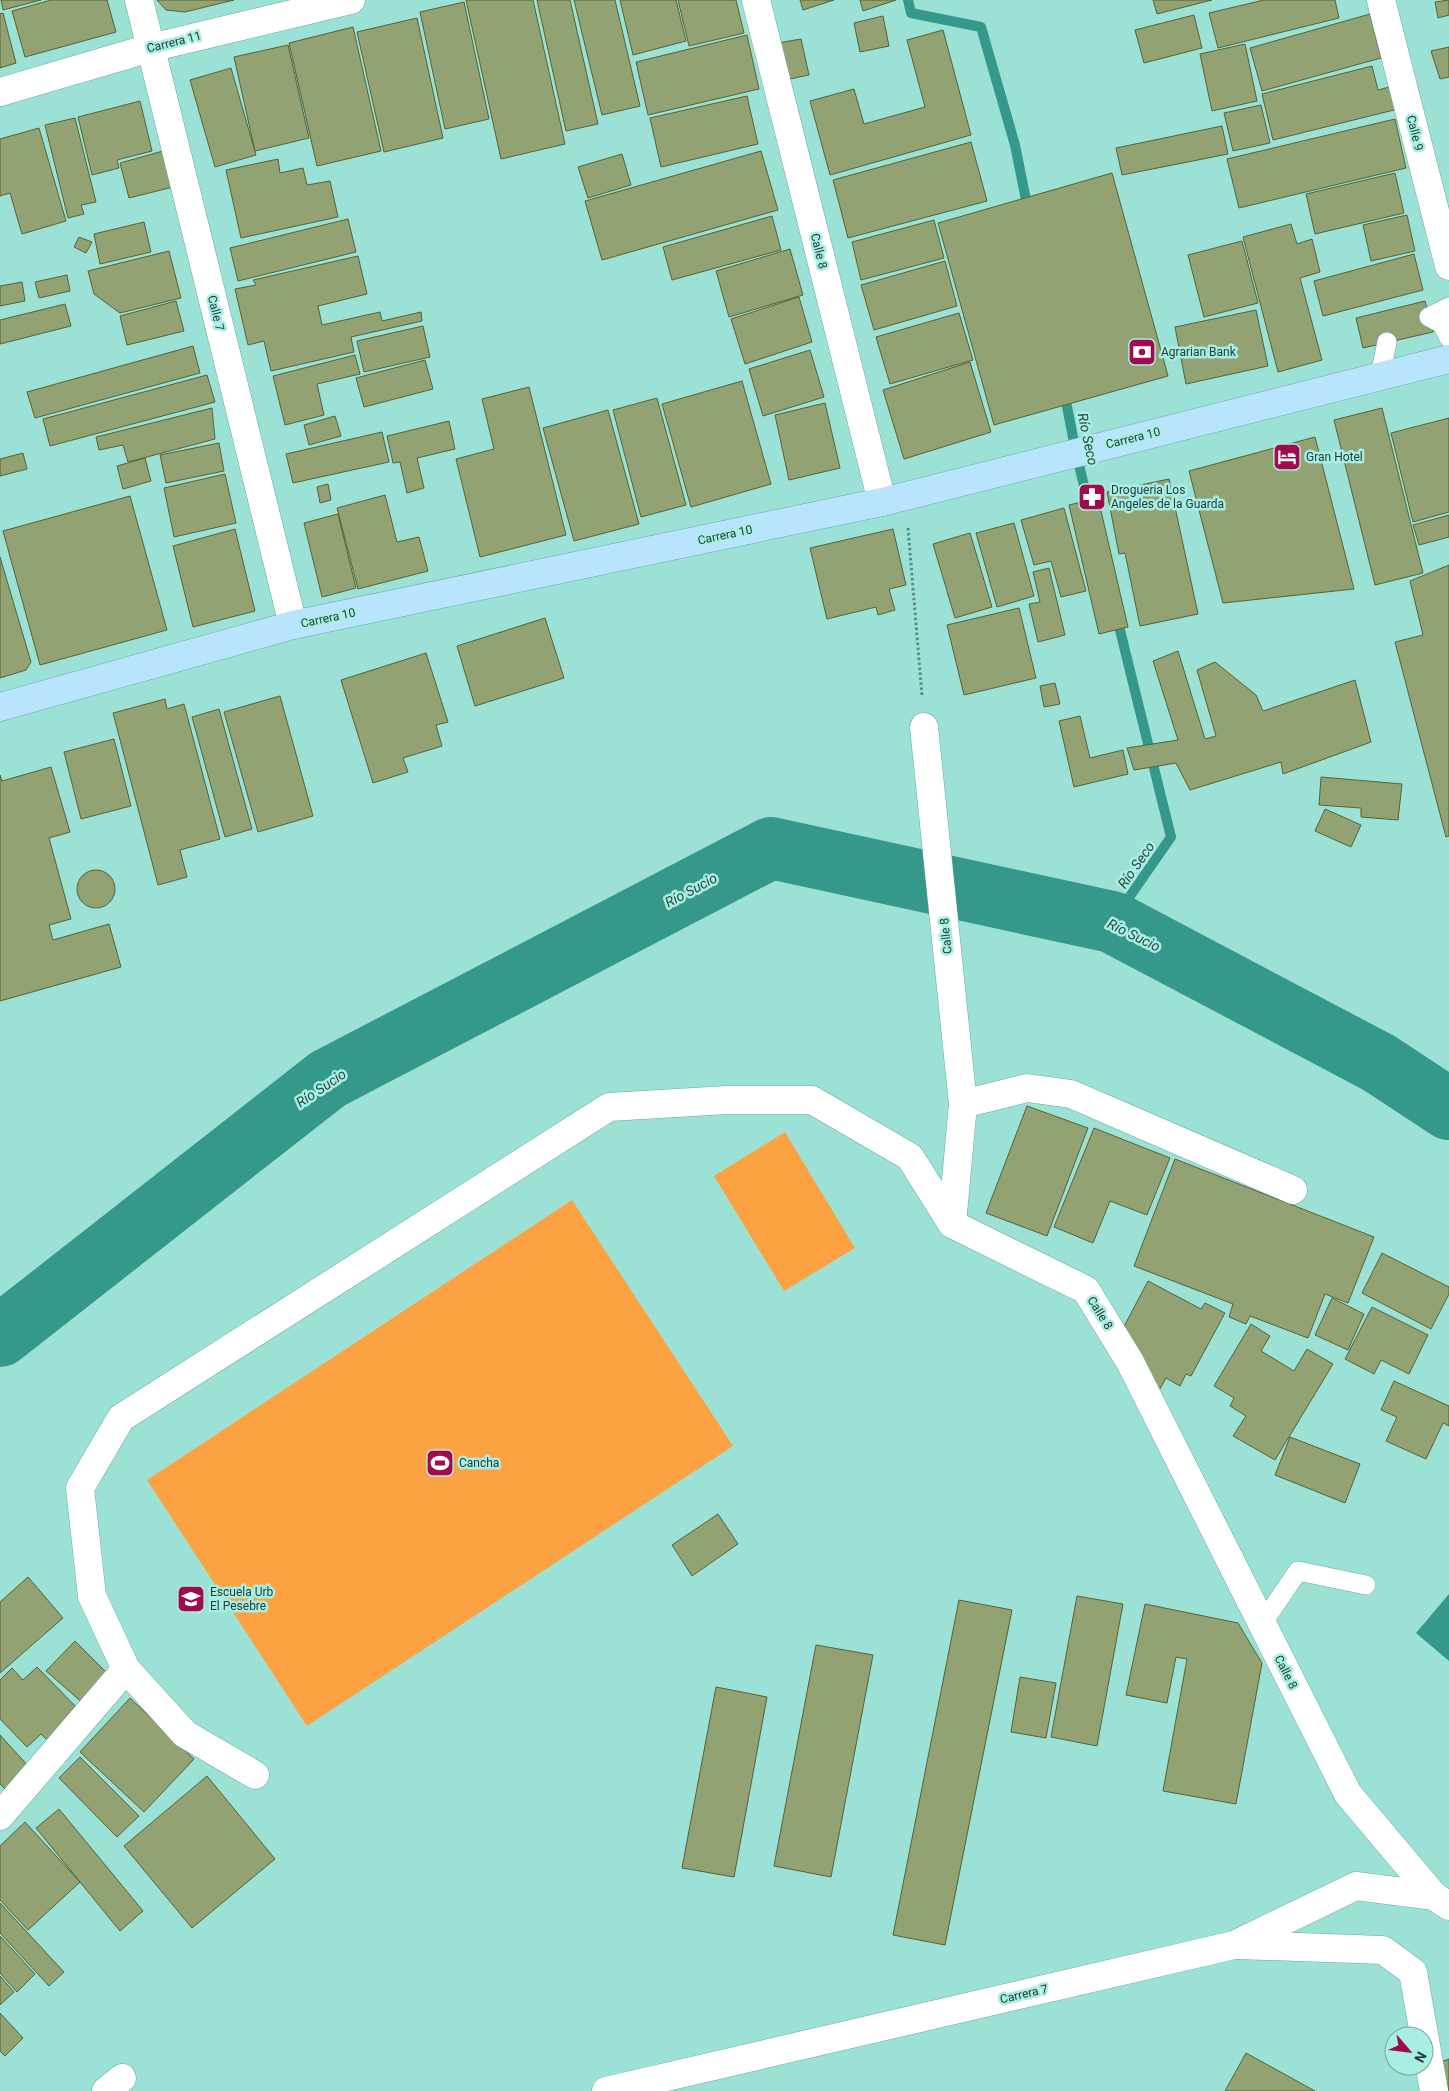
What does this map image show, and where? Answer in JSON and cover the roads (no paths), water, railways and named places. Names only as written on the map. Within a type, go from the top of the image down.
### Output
[{"type":"main road","name":"Carrera 10","points":[[0,707],[293,625],[894,498],[1449,359]]},
{"type":"street","name":"Calle 7","points":[[139,0],[293,625]]},
{"type":"street","name":"Carrera 11","points":[[0,92],[150,48],[351,0]]},
{"type":"street","name":"Calle 8","points":[[756,0],[894,498]]},
{"type":"street","name":"Calle 9","points":[[1381,0],[1449,266]]},
{"type":"street","name":"Calle 8","points":[[924,727],[963,1104],[952,1224],[1086,1290],[1130,1362],[1348,1794],[1442,1901]]},
{"type":"street","points":[[963,1104],[1027,1088],[1071,1094],[1293,1190]]},
{"type":"street","points":[[255,1775],[186,1734],[126,1669],[92,1596],[80,1488],[121,1418],[608,1107],[727,1100],[812,1100],[910,1157],[952,1224]]},
{"type":"street","points":[[0,1816],[126,1669]]},
{"type":"street","name":"Carrera 7","points":[[606,2091],[1234,1945],[1356,1886],[1442,1901]]},
{"type":"street","points":[[1234,1945],[1383,1950],[1413,1972],[1434,2091]]},
{"type":"lane","points":[[1449,307],[1429,317],[1442,324],[1449,338]]},
{"type":"lane","points":[[1380,376],[1386,342]]},
{"type":"lane","points":[[1262,1624],[1298,1571],[1366,1586]]},
{"type":"waterway","name":"Río Seco","points":[[908,0],[911,13],[981,27],[1015,145],[1028,210]]},
{"type":"waterway","name":"Río Seco","points":[[1064,391],[1076,453],[1091,514]]},
{"type":"waterway","name":"Río Seco","points":[[1112,922],[1171,837],[1117,618]]},
{"type":"waterway","name":"Río Sucio","points":[[0,1336],[328,1079],[771,848],[1112,922],[1379,1063],[1449,1109]]},
{"type":"place","name":"Agrarian Bank","points":[[1142,352]]},
{"type":"place","name":"Gran Hotel","points":[[1287,457]]},
{"type":"place","name":"Drogueria Los Angeles de la Guarda","points":[[1092,497]]},
{"type":"place","name":"Cancha","points":[[440,1463]]},
{"type":"place","name":"Escuela Urb El Pesebre","points":[[191,1599]]}]
